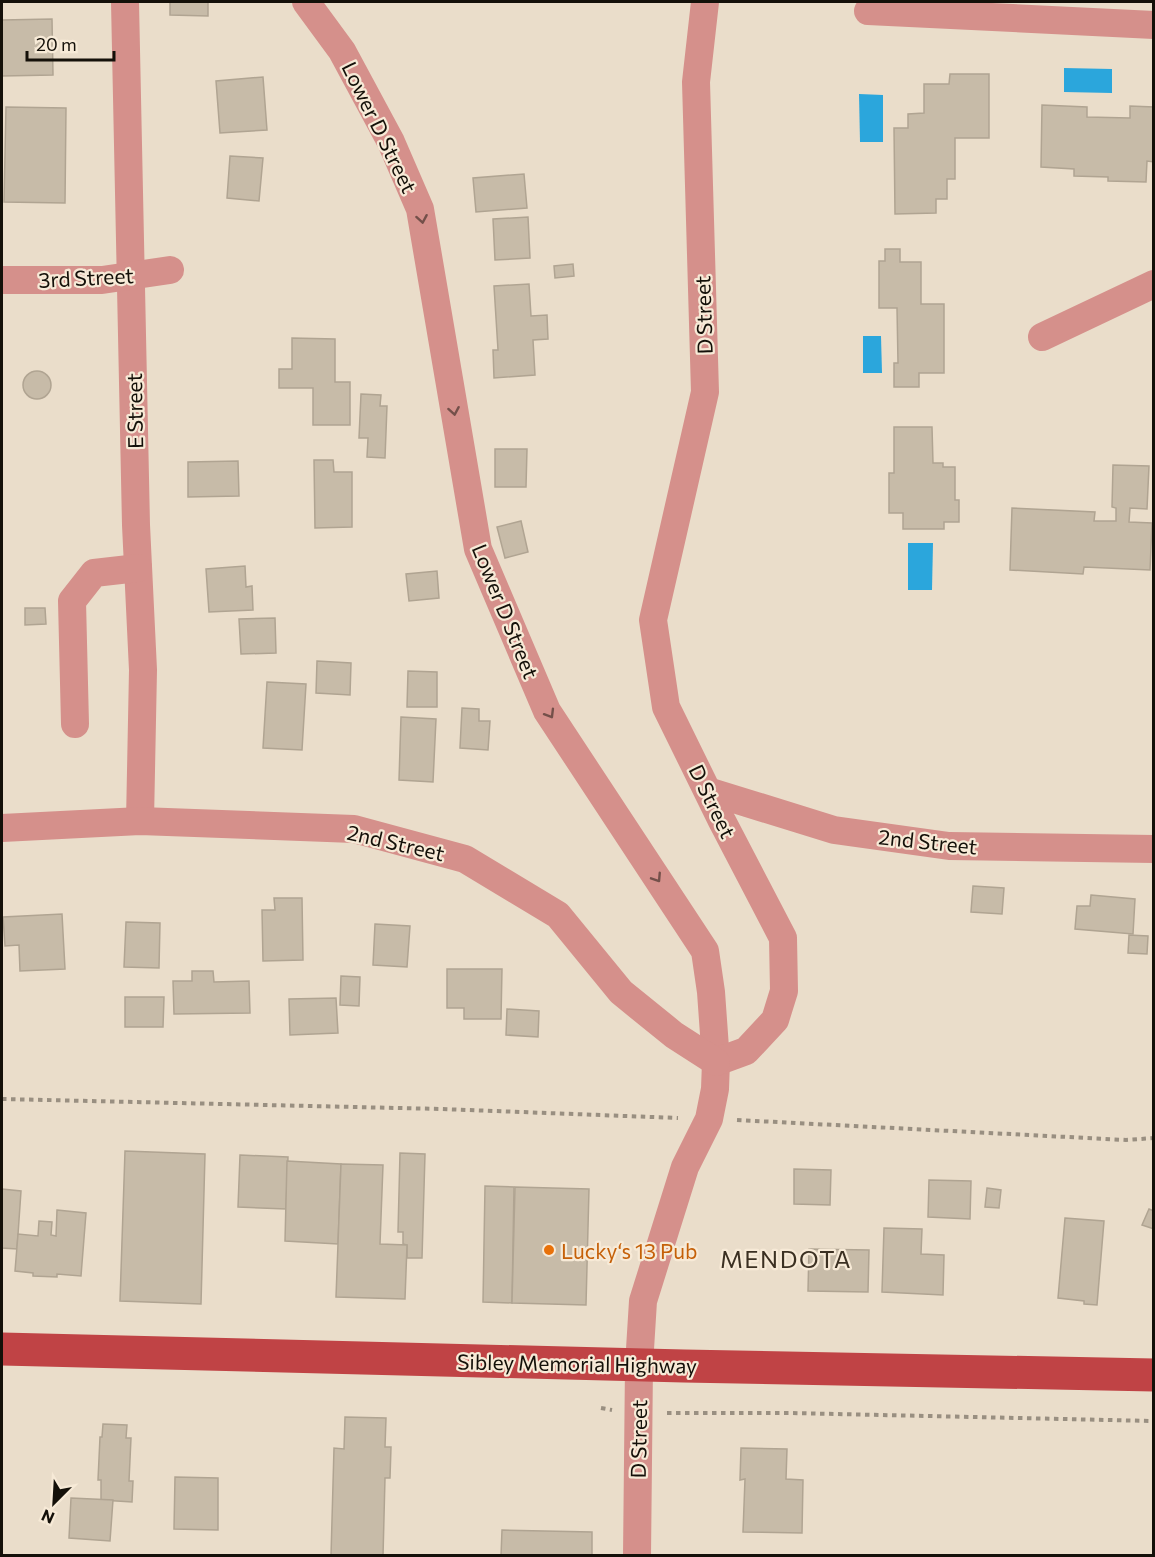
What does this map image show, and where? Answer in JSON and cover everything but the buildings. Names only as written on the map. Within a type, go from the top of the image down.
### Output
[{"type":"main road","name":"Sibley Memorial Highway","points":[[2,1349],[1154,1375]]},
{"type":"street","name":"E Street","points":[[125,2],[138,568],[143,670],[140,821]]},
{"type":"street","name":"Lower D Street","points":[[306,2],[342,51],[391,142],[420,209],[478,549],[547,711],[705,951],[711,992],[716,1062]]},
{"type":"street","name":"D Street","points":[[637,1556],[639,1365],[643,1301],[685,1167],[709,1119],[715,1089],[716,1062],[746,1051],[775,1020],[784,991],[783,938],[666,707],[654,620],[705,392],[696,82],[705,2]]},
{"type":"street","points":[[868,11],[1154,25]]},
{"type":"street","name":"3rd Street","points":[[2,280],[102,280],[170,270]]},
{"type":"street","points":[[1042,337],[1154,284]]},
{"type":"street","points":[[75,724],[72,601],[94,573],[138,568]]},
{"type":"street","name":"2nd Street","points":[[708,791],[834,830],[949,846],[1154,849]]},
{"type":"street","name":"2nd Street","points":[[2,828],[140,821],[354,829],[465,859],[558,915],[621,992],[674,1035],[716,1062]]},
{"type":"path","points":[[2,1099],[442,1109],[676,1118]]},
{"type":"path","points":[[753,1121],[1126,1140],[1154,1138]]},
{"type":"path","points":[[601,1408],[639,1413],[791,1413],[1154,1421]]},
{"type":"water","points":[[1064,68],[1112,69],[1112,93],[1064,92]]},
{"type":"water","points":[[859,94],[883,95],[883,142],[860,142]]},
{"type":"water","points":[[863,336],[881,336],[882,373],[863,373]]},
{"type":"water","points":[[908,543],[933,543],[932,590],[908,590]]},
{"type":"place","name":"Lucky‘s 13 Pub","points":[[549,1250]]},
{"type":"district","name":"MENDOTA","points":[[786,1258]]}]
